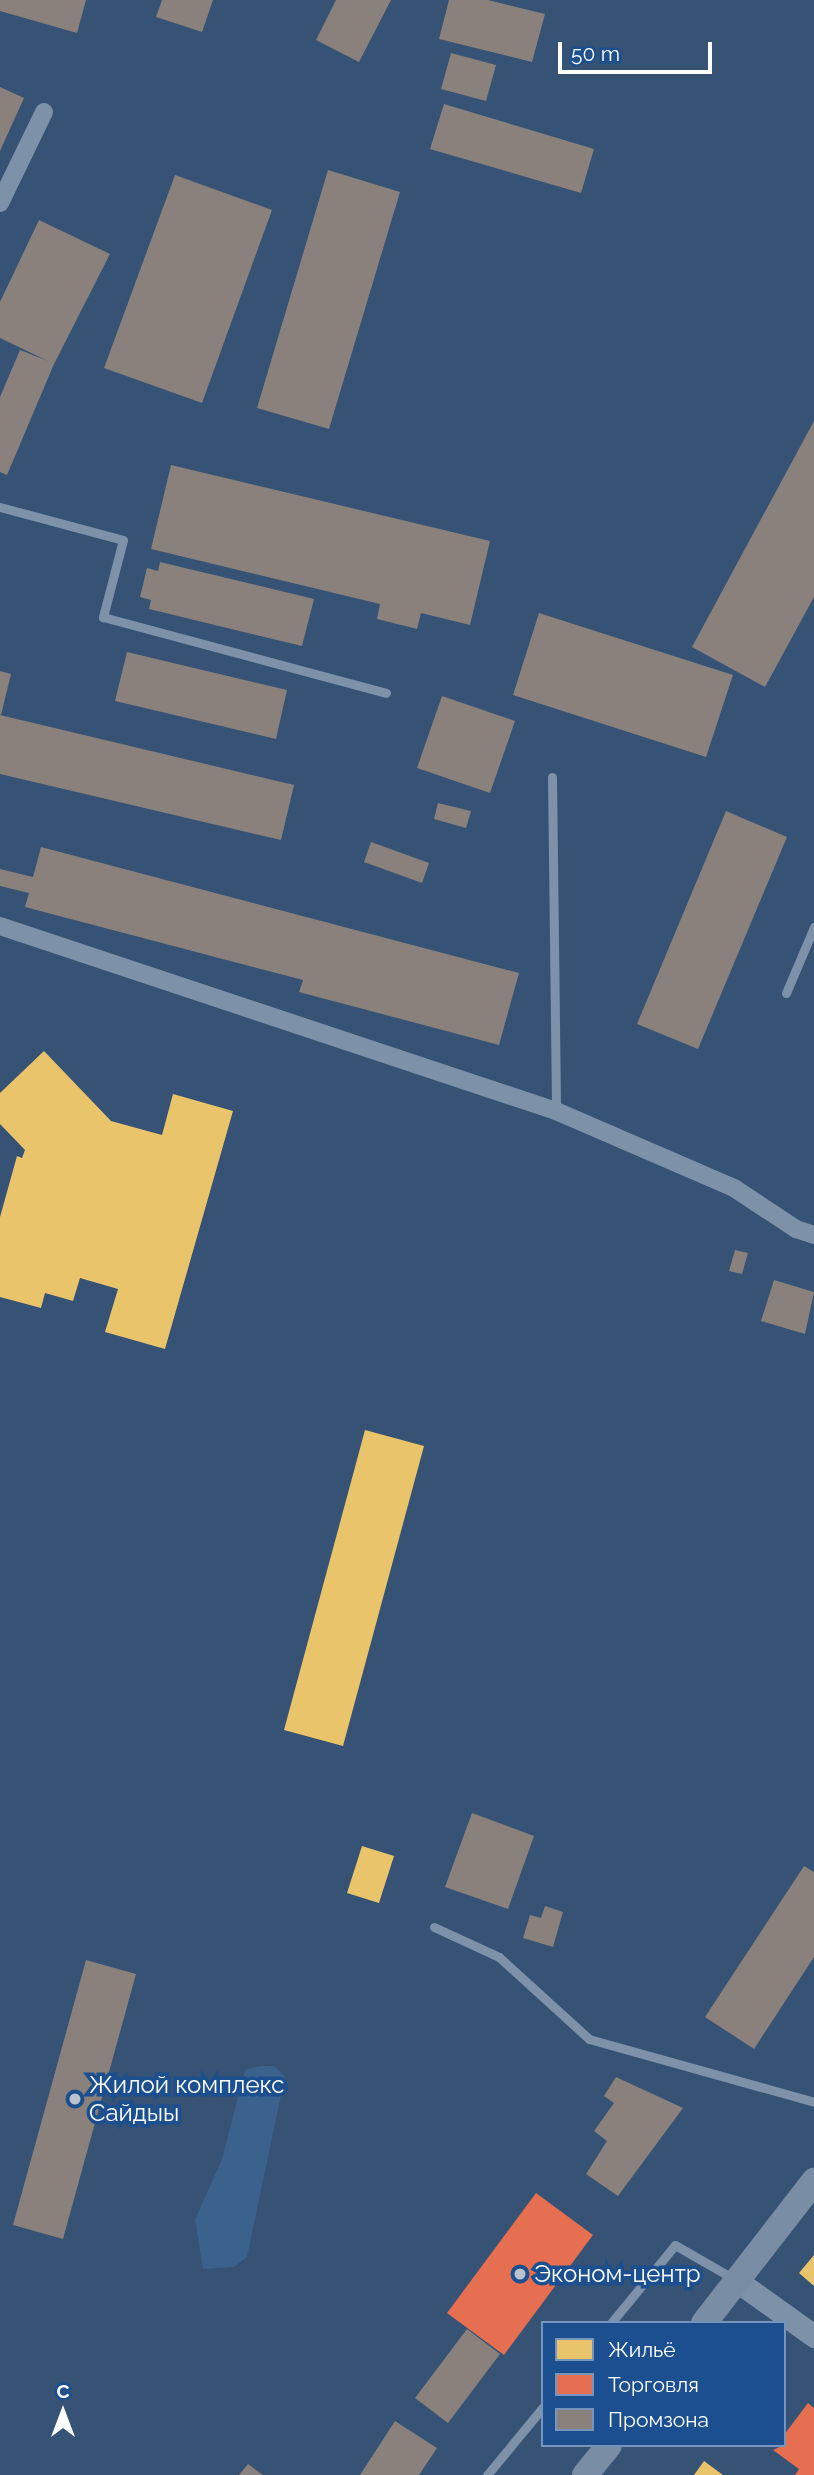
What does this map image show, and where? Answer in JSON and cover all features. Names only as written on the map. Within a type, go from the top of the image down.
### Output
[{"type":"main road","points":[[706,2321],[814,2181]]},
{"type":"main road","points":[[585,2475],[606,2447]]},
{"type":"street","points":[[0,203],[44,112]]},
{"type":"street","points":[[0,926],[556,1111],[734,1188],[796,1229],[814,1236]]},
{"type":"street","points":[[737,2281],[814,2336]]},
{"type":"lane","points":[[0,508],[123,540],[103,617],[386,693]]},
{"type":"lane","points":[[552,777],[556,1111]]},
{"type":"lane","points":[[786,993],[814,927]]},
{"type":"lane","points":[[434,1927],[499,1957],[589,2039],[814,2102]]},
{"type":"lane","points":[[613,2321],[675,2245],[737,2281]]},
{"type":"lane","points":[[487,2475],[541,2409]]},
{"type":"water","points":[[274,2066],[285,2076],[247,2257],[234,2267],[203,2269],[195,2220],[222,2159],[245,2070]]},
{"type":"building: Жильё","points":[[44,1051],[111,1121],[162,1135],[173,1094],[233,1111],[165,1349],[105,1332],[118,1289],[80,1278],[73,1301],[45,1293],[41,1308],[0,1297],[0,1217],[17,1156],[22,1158],[25,1150],[0,1124],[0,1093]]},
{"type":"building: Жильё","points":[[365,1430],[424,1446],[343,1746],[284,1730]]},
{"type":"building: Жильё","points":[[362,1846],[394,1856],[379,1903],[347,1893]]},
{"type":"building: Жильё","points":[[814,2255],[814,2286],[799,2273]]},
{"type":"building: Жильё","points":[[704,2461],[723,2475],[694,2475]]},
{"type":"building: Торговля","name":"Эконом-центр","points":[[536,2193],[593,2235],[504,2355],[447,2313]]},
{"type":"building: Торговля","points":[[808,2403],[814,2408],[814,2475],[795,2475],[799,2469],[773,2450],[786,2447],[786,2432]]},
{"type":"building: Промзона","points":[[0,0],[86,0],[77,33],[0,11]]},
{"type":"building: Промзона","points":[[162,0],[213,0],[202,32],[156,17]]},
{"type":"building: Промзона","points":[[336,0],[391,0],[359,62],[316,40]]},
{"type":"building: Промзона","points":[[449,0],[488,0],[545,14],[532,62],[439,39]]},
{"type":"building: Промзона","points":[[451,53],[496,65],[486,101],[441,89]]},
{"type":"building: Промзона","points":[[0,87],[24,98],[0,151]]},
{"type":"building: Промзона","points":[[444,104],[594,149],[581,193],[430,149]]},
{"type":"building: Промзона","points":[[328,170],[400,192],[329,429],[257,408]]},
{"type":"building: Промзона","points":[[175,175],[272,210],[202,403],[104,368]]},
{"type":"building: Промзона","points":[[39,220],[110,254],[54,364],[7,475],[0,472],[0,397],[20,350],[48,361],[0,338],[0,302]]},
{"type":"building: Промзона","points":[[814,421],[814,597],[765,687],[692,647]]},
{"type":"building: Промзона","points":[[171,465],[490,541],[470,625],[421,613],[417,629],[377,619],[380,604],[151,549]]},
{"type":"building: Промзона","points":[[160,562],[314,599],[302,646],[149,609],[151,600],[140,597],[147,568],[158,571]]},
{"type":"building: Промзона","points":[[539,613],[733,675],[706,757],[513,695]]},
{"type":"building: Промзона","points":[[127,652],[287,690],[276,739],[115,701]]},
{"type":"building: Промзона","points":[[0,671],[11,674],[1,715],[0,714]]},
{"type":"building: Промзона","points":[[442,696],[515,721],[490,793],[417,768]]},
{"type":"building: Промзона","points":[[0,715],[294,785],[281,840],[0,774]]},
{"type":"building: Промзона","points":[[438,803],[471,811],[466,828],[434,819]]},
{"type":"building: Промзона","points":[[726,811],[787,837],[698,1049],[637,1024]]},
{"type":"building: Промзона","points":[[371,842],[429,863],[422,883],[364,862]]},
{"type":"building: Промзона","points":[[41,847],[519,973],[499,1045],[299,992],[303,980],[25,907],[29,893],[0,886],[0,869],[33,877]]},
{"type":"building: Промзона","points":[[735,1250],[748,1253],[742,1274],[729,1271]]},
{"type":"building: Промзона","points":[[774,1280],[814,1292],[805,1334],[761,1321]]},
{"type":"building: Промзона","points":[[472,1813],[534,1836],[508,1909],[445,1887]]},
{"type":"building: Промзона","points":[[804,1866],[814,1872],[814,1957],[754,2049],[705,2017]]},
{"type":"building: Промзона","points":[[545,1906],[563,1912],[553,1947],[523,1938],[530,1915],[541,1918]]},
{"type":"building: Промзона","name":"Жилой комплекс Сайдыы","points":[[86,1960],[136,1974],[63,2239],[13,2225]]},
{"type":"building: Промзона","points":[[616,2077],[683,2108],[618,2196],[586,2174],[607,2141],[594,2131],[614,2103],[604,2096]]},
{"type":"building: Промзона","points":[[467,2329],[500,2354],[448,2423],[415,2398]]},
{"type":"building: Промзона","points":[[395,2421],[437,2448],[419,2475],[360,2475]]},
{"type":"building: Промзона","points":[[248,2464],[263,2475],[239,2475]]},
{"type":"place","name":"Жилой комплекс Сайдыы","points":[[75,2099]]},
{"type":"place","name":"Эконом-центр","points":[[520,2274]]}]
